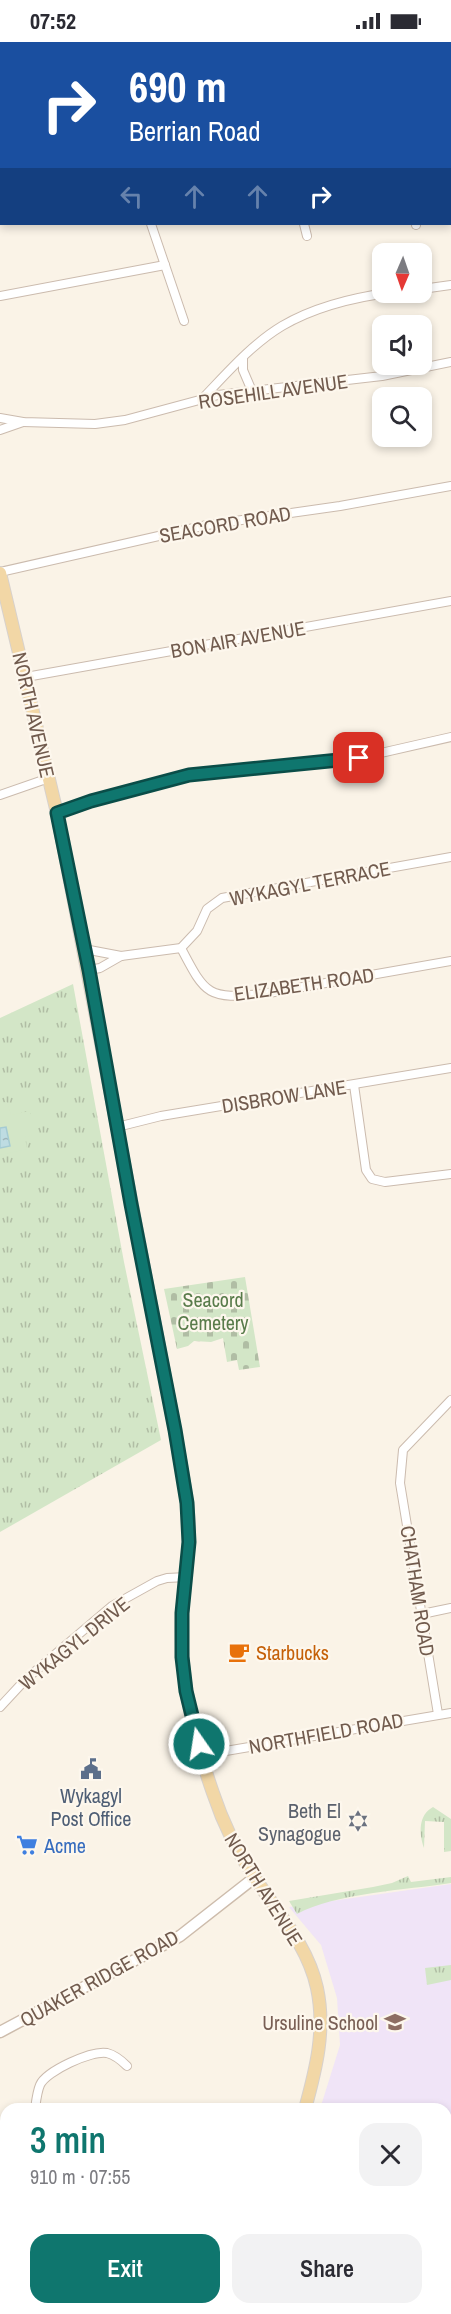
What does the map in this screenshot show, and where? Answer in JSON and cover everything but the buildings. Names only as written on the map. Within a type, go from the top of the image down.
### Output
[{"type":"main road","name":"NORTH AVENUE","points":[[0,573],[5,614],[26,677],[57,813],[89,970],[175,1430],[187,1503],[189,1542],[182,1613],[182,1657],[186,1691],[212,1790],[228,1831],[254,1878],[274,1904],[302,1950],[317,1988],[321,2022],[320,2040],[318,2060],[306,2103]]},
{"type":"street","points":[[151,225],[184,321]]},
{"type":"street","points":[[304,225],[307,236]]},
{"type":"street","points":[[0,296],[165,265]]},
{"type":"street","points":[[432,288],[451,285]]},
{"type":"street","points":[[202,399],[261,342],[297,318],[338,304],[372,297]]},
{"type":"street","points":[[243,359],[243,370],[252,391]]},
{"type":"street","name":"ROSEHILL AVENUE","points":[[0,418],[23,422],[95,424],[125,420],[218,395],[382,376],[451,362]]},
{"type":"street","name":"ROSEHILL AVENUE","points":[[0,430],[23,422]]},
{"type":"street","name":"SEACORD ROAD","points":[[0,573],[207,525],[349,505],[451,486]]},
{"type":"street","name":"BON AIR AVENUE","points":[[26,677],[451,601]]},
{"type":"street","points":[[57,813],[91,801],[189,775],[359,758],[451,737]]},
{"type":"street","points":[[0,795],[49,778]]},
{"type":"street","name":"WYKAGYL TERRACE","points":[[181,948],[197,931],[207,909],[222,898],[451,857]]},
{"type":"street","points":[[84,949],[122,956],[181,948]]},
{"type":"street","name":"ELIZABETH ROAD","points":[[181,948],[189,966],[203,987],[213,993],[238,996],[263,994],[451,961]]},
{"type":"street","points":[[89,970],[100,968],[122,956]]},
{"type":"street","name":"DISBROW LANE","points":[[117,1126],[161,1116],[451,1068]]},
{"type":"street","points":[[354,1085],[366,1170],[372,1179],[385,1182],[451,1174]]},
{"type":"street","name":"CHATHAM ROAD","points":[[438,1714],[399,1483],[403,1450],[451,1400]]},
{"type":"street","name":"WYKAGYL DRIVE","points":[[0,1707],[26,1678],[112,1606],[157,1581],[187,1577]]},
{"type":"street","points":[[422,1614],[451,1608]]},
{"type":"street","name":"NORTHFIELD ROAD","points":[[202,1755],[451,1713]]},
{"type":"street","name":"QUAKER RIDGE ROAD","points":[[0,2032],[180,1936],[254,1878]]},
{"type":"street","points":[[36,2103],[40,2084],[54,2072],[75,2061],[106,2052],[117,2057],[127,2066]]},
{"type":"shaded area","name":"Ursuline School","points":[[451,1884],[451,2103],[322,2103],[340,2045],[337,1998],[321,1945],[289,1907]]},
{"type":"green space","points":[[73,984],[124,1262],[161,1440],[0,1532],[0,1018]]},
{"type":"green space","points":[[7,1102],[11,1115],[30,1111],[36,1134],[25,1137],[27,1149],[0,1155],[0,1103]]},
{"type":"green space","name":"Seacord Cemetery","points":[[245,1277],[260,1367],[239,1370],[237,1360],[227,1362],[223,1338],[211,1342],[194,1341],[188,1346],[177,1349],[164,1289]]},
{"type":"green space","points":[[433,1807],[451,1819],[451,1851],[444,1852],[444,1822],[425,1821],[424,1848],[421,1837],[422,1820],[428,1810]]},
{"type":"green space","points":[[408,1876],[411,1882],[451,1877],[451,1883],[372,1893],[331,1901],[297,1914],[289,1901],[373,1887],[392,1883]]},
{"type":"green space","points":[[451,1965],[451,1980],[427,1985],[425,1968]]},
{"type":"water","points":[[6,1127],[10,1146],[0,1148],[0,1128]]},
{"type":"place","name":"Starbucks","points":[[239,1652]]},
{"type":"place","name":"Wykagyl Post Office","points":[[91,1769]]},
{"type":"place","name":"Beth El Synagogue","points":[[358,1821]]},
{"type":"place","name":"Acme","points":[[27,1845]]},
{"type":"place","name":"Ursuline School","points":[[395,2022]]},
{"type":"route","points":[[199,1744],[186,1691],[182,1657],[182,1613],[189,1542],[187,1503],[89,970],[57,813],[91,801],[189,775],[359,758]]}]
